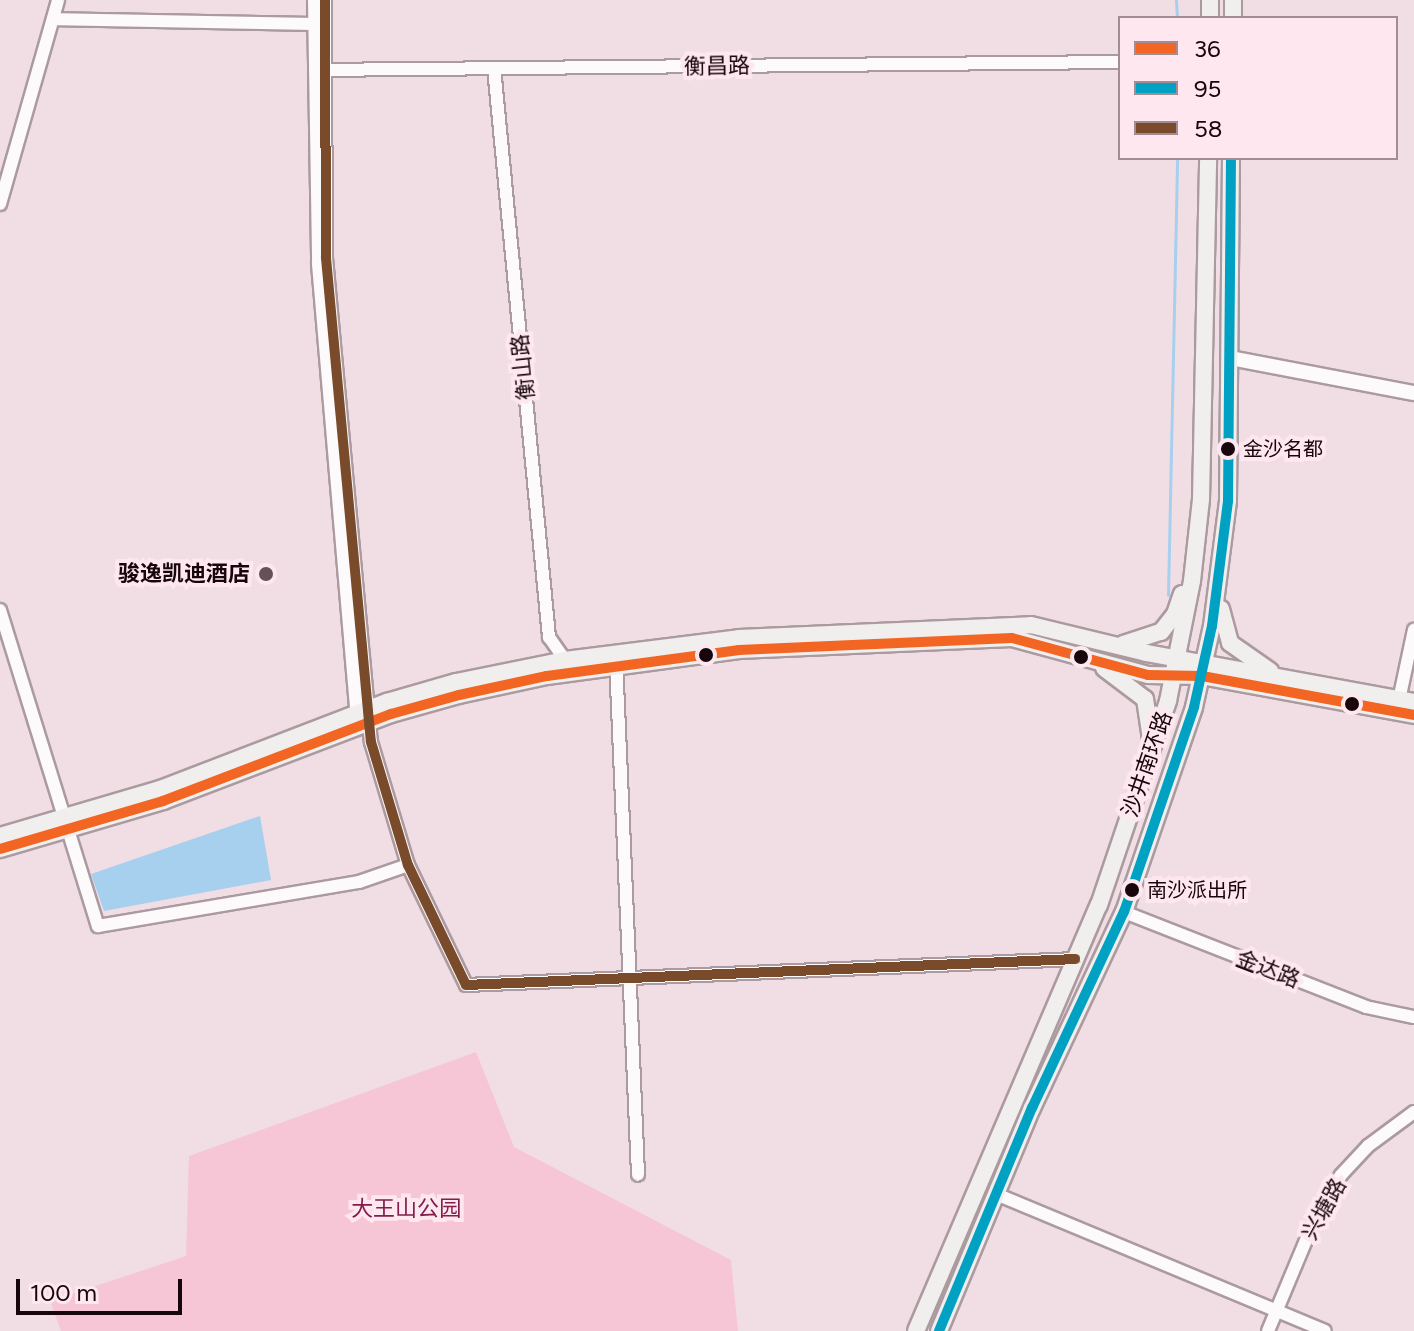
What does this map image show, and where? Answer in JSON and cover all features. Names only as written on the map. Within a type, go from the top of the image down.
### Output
[{"type":"main road","name":"沙井南环路","points":[[916,1331],[1075,959],[1151,753],[1176,667],[1197,543],[1204,458],[1208,160]]},
{"type":"main road","name":"沙井南环路","points":[[939,1331],[996,1194],[1124,912],[1203,670],[1219,584],[1229,473],[1231,160]]},
{"type":"main road","points":[[1117,645],[1154,636],[1172,621],[1197,543]]},
{"type":"main road","points":[[1219,584],[1222,622],[1230,643],[1282,678]]},
{"type":"main road","points":[[365,718],[616,659],[739,638],[1011,625],[1050,627],[1117,645],[1176,667],[1282,678],[1403,704],[1414,715]]},
{"type":"main road","points":[[0,849],[173,784],[365,718],[456,682],[565,660],[1012,638],[1148,675],[1176,667]]},
{"type":"main road","points":[[1082,655],[1140,692],[1150,713],[1151,753]]},
{"type":"main road","points":[[1203,670],[1403,704]]},
{"type":"main road","points":[[0,836],[67,824]]},
{"type":"street","points":[[0,204],[58,0]]},
{"type":"street","points":[[314,0],[320,24]]},
{"type":"street","points":[[325,0],[320,24],[320,70],[326,258],[365,718],[408,865],[466,985],[1075,959]]},
{"type":"street","points":[[53,19],[320,24]]},
{"type":"street","name":"衡昌路","points":[[320,70],[1118,62]]},
{"type":"street","name":"衡山路","points":[[494,68],[549,637],[565,660]]},
{"type":"street","points":[[1230,358],[1414,393]]},
{"type":"street","points":[[0,610],[98,926],[359,882],[408,865]]},
{"type":"street","points":[[1403,704],[1414,630]]},
{"type":"street","points":[[616,659],[638,1175]]},
{"type":"street","name":"金达路","points":[[1124,912],[1366,1007],[1414,1017]]},
{"type":"street","name":"兴塘路","points":[[1268,1331],[1319,1209],[1341,1175],[1368,1146],[1414,1112]]},
{"type":"street","points":[[996,1194],[1325,1331]]},
{"type":"green space","name":"大王山公园","points":[[476,1052],[514,1147],[731,1260],[738,1331],[61,1331],[50,1301],[186,1256],[189,1156]]},
{"type":"water","points":[[260,816],[271,880],[104,911],[91,874]]},
{"type":"waterway","points":[[1176,0],[1177,16]]},
{"type":"waterway","points":[[1168,595],[1177,160]]},
{"type":"transit line","name":"58","points":[[325,0],[326,258],[371,742],[408,865],[466,985],[1075,959]]},
{"type":"transit line","name":"95","points":[[939,1331],[1032,1108],[1124,912],[1194,707],[1212,626],[1228,501],[1231,160]]},
{"type":"transit line","name":"36","points":[[0,849],[163,801],[391,714],[459,695],[547,676],[739,650],[1012,638],[1148,675],[1202,676],[1414,715]]},
{"type":"place","name":"金沙名都","points":[[1228,449]]},
{"type":"place","name":"骏逸凯迪酒店","points":[[266,574]]},
{"type":"place","name":"南沙派出所","points":[[1132,890]]}]
